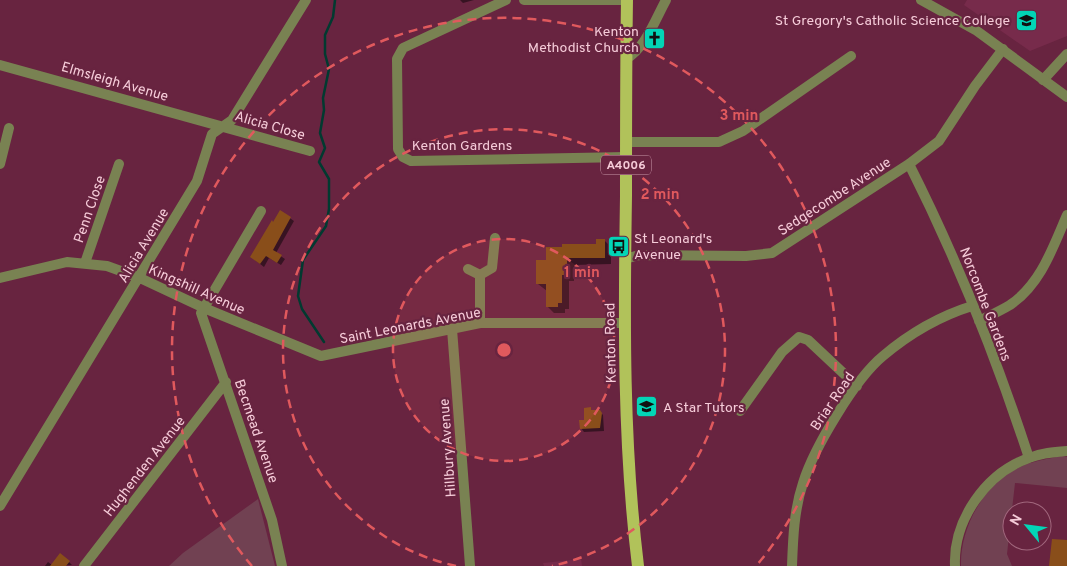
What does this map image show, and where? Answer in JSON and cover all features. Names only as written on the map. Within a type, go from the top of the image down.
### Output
[{"type":"main road","name":"Kenton Road","points":[[626,0],[625,323],[627,432],[638,566]]},
{"type":"street","name":"Alicia Avenue","points":[[0,506],[140,278],[197,181],[212,134],[232,120],[306,0]]},
{"type":"street","name":"Kenton Gardens","points":[[506,0],[403,48],[397,59],[398,150],[403,157],[411,161],[626,157]]},
{"type":"street","points":[[524,0],[626,0]]},
{"type":"street","points":[[626,59],[636,53],[645,40],[666,0]]},
{"type":"street","points":[[922,0],[977,31],[1067,97]]},
{"type":"street","name":"Sedgecombe Avenue","points":[[625,259],[639,255],[746,256],[772,253],[909,164],[939,142],[975,86],[1003,49]]},
{"type":"street","points":[[1043,80],[1067,54]]},
{"type":"street","points":[[626,142],[719,142],[742,131],[851,56]]},
{"type":"street","name":"Elmsleigh Avenue","points":[[0,64],[223,126]]},
{"type":"street","name":"Alicia Close","points":[[223,126],[310,151]]},
{"type":"street","points":[[0,164],[9,128]]},
{"type":"street","name":"Penn Close","points":[[85,263],[119,164]]},
{"type":"street","name":"Norcombe Gardens","points":[[909,164],[944,234],[979,321],[1028,458]]},
{"type":"street","points":[[204,308],[262,211]]},
{"type":"street","points":[[979,321],[1010,305],[1025,292],[1047,259],[1067,214]]},
{"type":"street","points":[[480,275],[492,268],[495,238]]},
{"type":"street","name":"Kingshill Avenue","points":[[0,278],[67,262],[107,266],[140,278],[204,308],[321,356]]},
{"type":"street","points":[[468,269],[480,275]]},
{"type":"street","points":[[480,275],[480,323]]},
{"type":"street","name":"Briar Road","points":[[792,566],[795,520],[803,483],[829,427],[857,386],[882,356],[912,335],[951,312],[972,306]]},
{"type":"street","name":"Becmead Avenue","points":[[204,308],[201,313],[272,520],[282,566]]},
{"type":"street","name":"Saint Leonards Avenue","points":[[321,356],[480,323],[625,323]]},
{"type":"street","name":"Hillbury Avenue","points":[[452,329],[470,566]]},
{"type":"street","points":[[740,411],[782,352],[799,337],[808,340],[857,386]]},
{"type":"street","name":"Hughenden Avenue","points":[[84,566],[226,382]]},
{"type":"street","points":[[955,566],[960,532],[978,496],[1006,469],[1028,458],[1067,451]]},
{"type":"shaded area","name":"St Gregory's Catholic Science College","points":[[967,0],[1067,0],[1067,36],[1030,51],[964,5]]},
{"type":"shaded area","points":[[1062,456],[1067,457],[1067,488],[1015,483],[1013,501],[1002,501],[1002,551],[1007,551],[1012,566],[961,566],[962,552],[969,523],[984,496],[1005,476],[1018,468]]},
{"type":"shaded area","points":[[258,499],[275,566],[169,566],[183,553]]},
{"type":"shaded area","points":[[581,559],[582,566],[544,566],[543,563]]},
{"type":"building","points":[[280,210],[291,217],[273,250],[282,255],[277,263],[266,256],[260,264],[250,257]]},
{"type":"building","points":[[596,239],[605,239],[605,258],[567,258],[567,275],[562,275],[562,303],[558,303],[558,307],[546,307],[546,284],[536,284],[536,260],[546,260],[546,247],[562,247],[562,244],[596,244]]},
{"type":"building","points":[[591,407],[591,410],[600,410],[602,413],[600,428],[580,429],[579,420],[584,420],[584,408]]},
{"type":"building","points":[[1052,539],[1067,540],[1067,566],[1049,566]]},
{"type":"building","points":[[60,553],[70,561],[66,566],[50,566]]},
{"type":"waterway","points":[[324,342],[302,309],[298,296],[303,260],[326,226],[329,209],[329,179],[319,162],[325,148],[320,133],[324,110],[323,98],[329,69],[325,54],[325,35],[333,17],[335,0]]},
{"type":"place","name":"St Gregory's Catholic Science College","points":[[1026,20]]},
{"type":"place","name":"Kenton Methodist Church","points":[[655,39]]},
{"type":"place","name":"St Leonard's Avenue","points":[[618,246]]},
{"type":"place","name":"A Star Tutors","points":[[647,407]]}]
